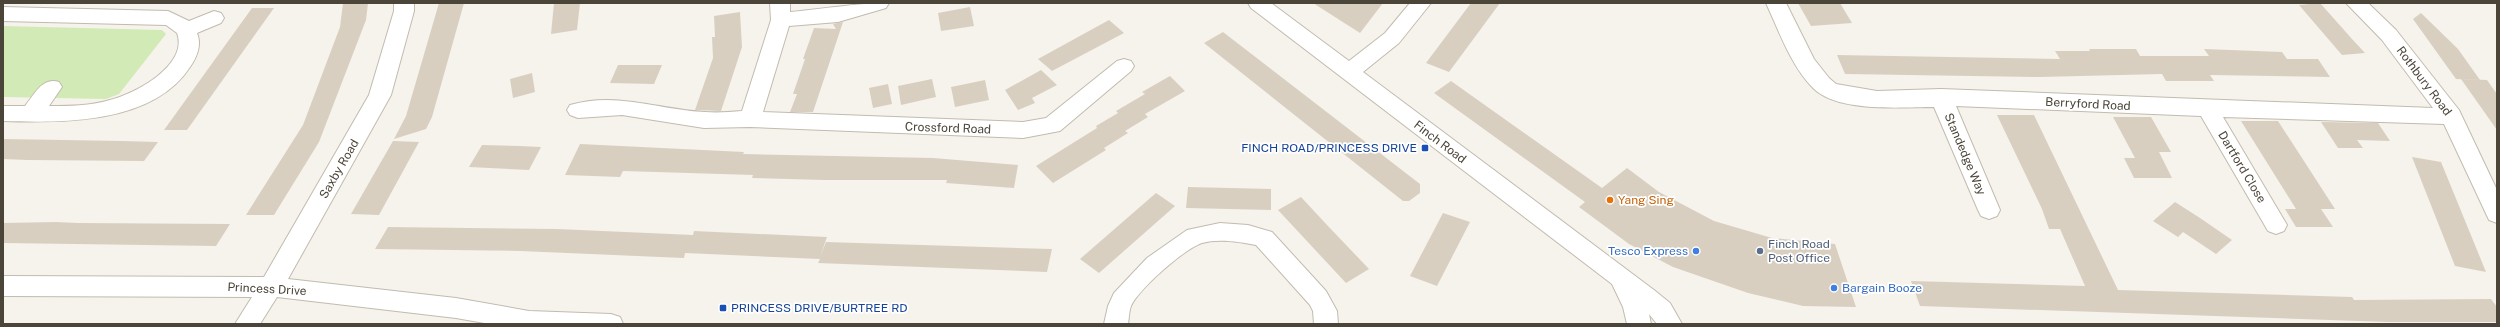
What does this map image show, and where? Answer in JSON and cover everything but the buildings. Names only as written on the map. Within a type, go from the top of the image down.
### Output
[{"type":"street","name":"Saxby Road","points":[[247,324],[271,288],[380,95],[404,11],[404,3]]},
{"type":"street","points":[[750,119],[780,12],[838,15],[879,3]]},
{"type":"street","name":"Finch Road","points":[[1258,3],[1656,306],[1670,324]]},
{"type":"street","points":[[1348,73],[1392,38],[1421,3]]},
{"type":"street","name":"Berryford Road","points":[[1776,3],[1810,70],[1827,89],[1857,98],[1941,97],[2208,110],[2451,116]]},
{"type":"street","name":"Rothbury Road","points":[[2356,3],[2389,35],[2451,116],[2497,214]]},
{"type":"street","points":[[3,14],[84,9],[159,16],[176,21],[186,30],[189,36],[188,51],[180,66],[138,107],[106,110],[85,114],[4,113]]},
{"type":"street","points":[[186,30],[214,18]]},
{"type":"street","name":"Crossford Road","points":[[578,110],[622,107],[704,120],[750,119],[1023,130],[1052,125],[1124,66]]},
{"type":"street","points":[[31,114],[52,87]]},
{"type":"street","name":"Standedge Way","points":[[1941,97],[1989,210]]},
{"type":"street","name":"Dartford Close","points":[[2208,110],[2276,224]]},
{"type":"street","points":[[1116,324],[1121,302],[1132,288],[1180,244],[1194,237],[1212,233],[1264,238],[1318,298],[1325,311],[1326,324]]},
{"type":"street","name":"Finch Road","points":[[1621,280],[1635,307],[1639,324]]},
{"type":"street","name":"Princess Drive","points":[[3,286],[271,288],[456,308],[521,323],[610,324]]},
{"type":"green space","points":[[3,26],[162,30],[166,34],[119,94],[106,99],[3,97]]},
{"type":"place","name":"FINCH ROAD/PRINCESS DRIVE","points":[[1425,148]]},
{"type":"place","name":"Yang Sing","points":[[1610,200]]},
{"type":"place","name":"Tesco Express","points":[[1696,251]]},
{"type":"place","name":"Finch Road Post Office","points":[[1760,251]]},
{"type":"place","name":"Bargain Booze","points":[[1834,288]]},
{"type":"place","name":"PRINCESS DRIVE/BURTREE RD","points":[[723,308]]}]
